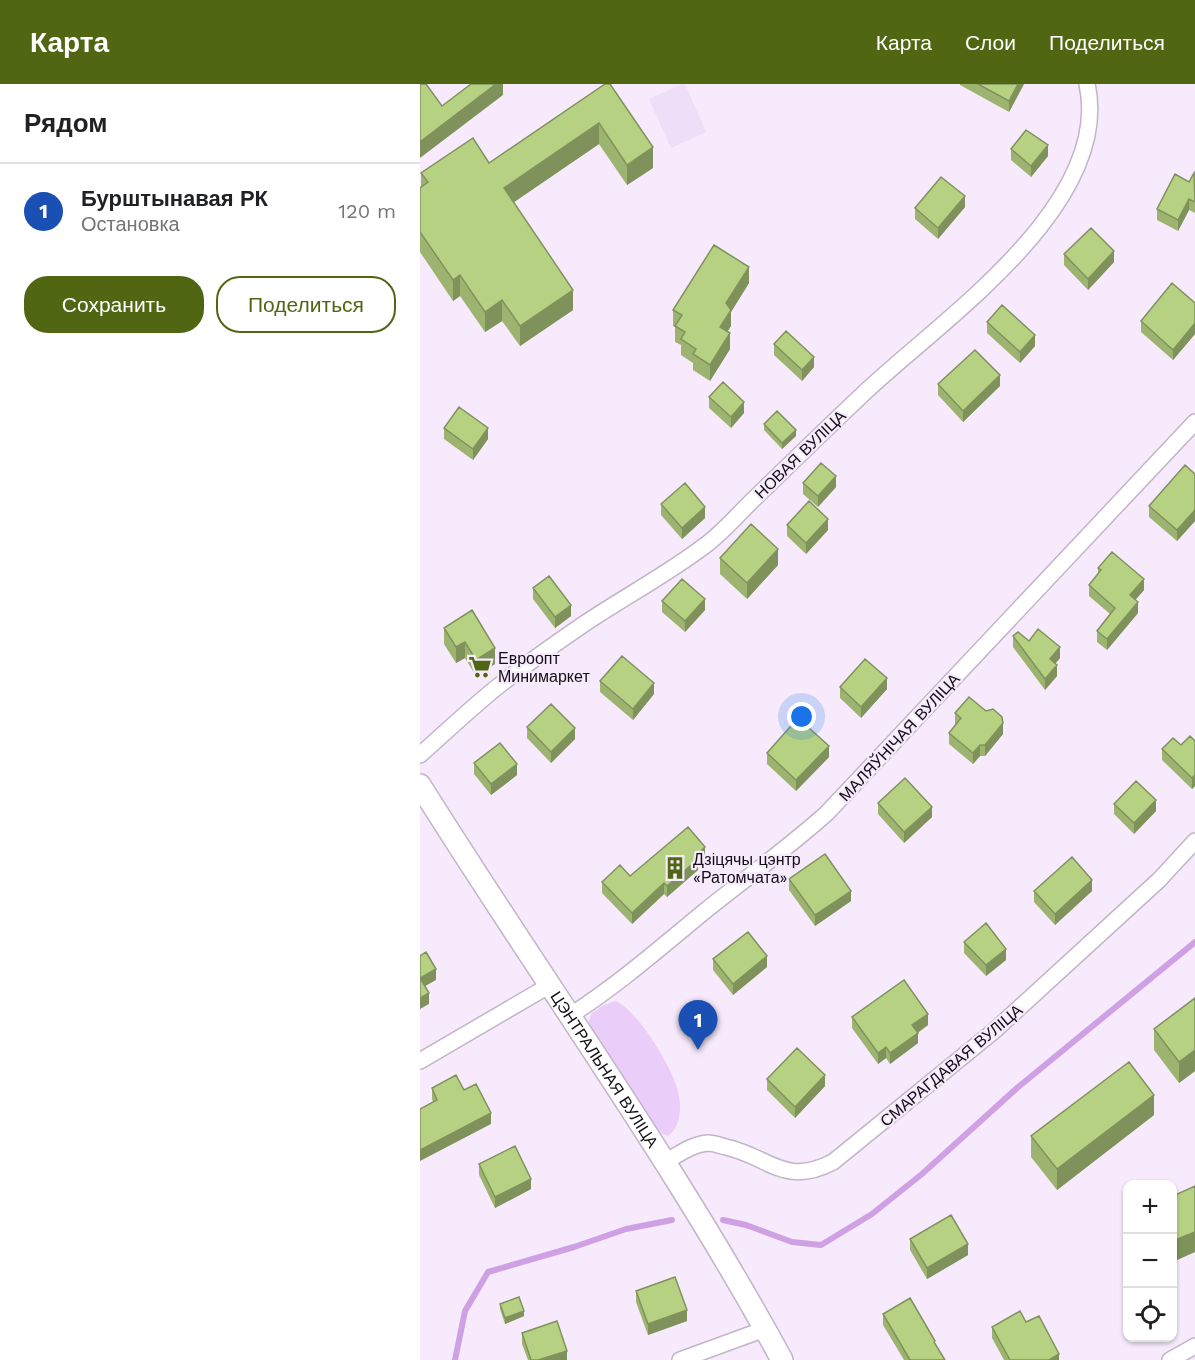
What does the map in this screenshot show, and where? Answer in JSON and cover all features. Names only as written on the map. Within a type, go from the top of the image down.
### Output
[{"type":"street","name":"НОВАЯ ВУЛІЦА","points":[[420,755],[501,684],[583,625],[707,543],[875,382],[1001,272],[1026,244],[1061,197],[1076,166],[1086,134],[1089,97],[1087,84]]},
{"type":"street","name":"МАЛЯЎНІЧАЯ ВУЛІЦА","points":[[571,1015],[610,990],[827,813],[1195,422]]},
{"type":"street","name":"ЦЭНТРАЛЬНАЯ ВУЛІЦА","points":[[420,785],[665,1162],[782,1360]]},
{"type":"street","name":"СМАРАГДАВАЯ ВУЛІЦА","points":[[665,1162],[687,1149],[708,1143],[736,1149],[786,1171],[818,1170],[833,1162],[994,1031],[1159,880],[1195,841]]},
{"type":"street","points":[[420,1060],[550,985]]},
{"type":"street","points":[[680,1360],[765,1329]]},
{"type":"street","points":[[1170,1360],[1195,1346]]},
{"type":"shaded area","points":[[685,84],[706,132],[671,148],[649,99]]},
{"type":"shaded area","points":[[615,1001],[624,1006],[643,1026],[674,1078],[679,1094],[680,1114],[676,1127],[668,1136],[661,1133],[653,1123],[591,1029],[589,1021],[591,1014]]},
{"type":"building","points":[[420,84],[426,84],[442,106],[471,84],[496,84],[420,142]]},
{"type":"building","points":[[605,84],[610,84],[653,147],[627,165],[599,123],[504,188],[573,290],[520,326],[502,300],[485,312],[460,275],[453,280],[420,232],[420,188],[428,182],[421,173],[473,138],[489,163]]},
{"type":"building","points":[[978,84],[1018,84],[1009,101]]},
{"type":"building","points":[[1026,130],[1048,145],[1031,166],[1011,149]]},
{"type":"building","points":[[1194,173],[1195,202],[1189,199],[1178,220],[1157,209],[1175,174],[1189,182]]},
{"type":"building","points":[[941,177],[965,196],[938,228],[915,208]]},
{"type":"building","points":[[1091,228],[1114,251],[1088,279],[1064,254]]},
{"type":"building","points":[[714,245],[749,267],[726,303],[731,310],[720,327],[730,333],[710,365],[693,354],[696,349],[681,339],[685,332],[675,326],[682,315],[673,310]]},
{"type":"building","points":[[1172,283],[1195,303],[1195,323],[1173,350],[1141,321]]},
{"type":"building","points":[[1002,305],[1035,335],[1020,352],[987,322]]},
{"type":"building","points":[[786,331],[814,357],[802,370],[774,344]]},
{"type":"building","points":[[975,350],[1000,375],[963,411],[938,384]]},
{"type":"building","points":[[723,382],[744,402],[731,417],[709,397]]},
{"type":"building","points":[[459,407],[488,428],[473,449],[444,428]]},
{"type":"building","points":[[777,411],[796,430],[782,443],[764,424]]},
{"type":"building","points":[[821,463],[836,476],[818,496],[803,483]]},
{"type":"building","points":[[1185,465],[1195,474],[1195,510],[1177,530],[1149,506]]},
{"type":"building","points":[[685,483],[705,507],[682,528],[661,504]]},
{"type":"building","points":[[809,501],[828,519],[806,543],[787,525]]},
{"type":"building","points":[[751,524],[778,549],[747,583],[720,558]]},
{"type":"building","points":[[1112,552],[1144,579],[1130,595],[1138,602],[1107,639],[1097,631],[1115,608],[1089,585],[1101,570],[1098,568]]},
{"type":"building","points":[[549,576],[571,605],[555,617],[533,588]]},
{"type":"building","points":[[682,579],[705,599],[685,621],[662,601]]},
{"type":"building","points":[[472,610],[495,648],[476,660],[465,642],[456,647],[444,628]]},
{"type":"building","points":[[1038,629],[1060,647],[1050,659],[1057,665],[1045,679],[1013,636],[1018,632],[1029,641]]},
{"type":"building","points":[[622,656],[654,683],[633,709],[600,681]]},
{"type":"building","points":[[865,659],[887,678],[861,707],[840,687]]},
{"type":"building","points":[[969,697],[986,711],[993,709],[1002,717],[1003,723],[985,745],[980,745],[973,753],[949,733],[961,718],[955,713]]},
{"type":"building","points":[[551,704],[575,728],[551,752],[527,727]]},
{"type":"building","points":[[798,718],[829,746],[796,780],[767,753]]},
{"type":"building","points":[[1190,736],[1195,741],[1195,775],[1192,778],[1162,749],[1173,738],[1181,745]]},
{"type":"building","points":[[500,743],[517,764],[491,784],[474,763]]},
{"type":"building","points":[[905,778],[932,807],[904,832],[878,803]]},
{"type":"building","points":[[1136,781],[1156,800],[1134,823],[1114,804]]},
{"type":"building","points":[[688,827],[705,847],[696,856],[698,859],[667,886],[664,883],[632,913],[602,882],[620,865],[630,876]]},
{"type":"building","points":[[825,854],[851,891],[815,915],[789,879]]},
{"type":"building","points":[[1072,857],[1092,880],[1055,914],[1034,891]]},
{"type":"building","points":[[986,923],[1006,949],[986,965],[964,942]]},
{"type":"building","points":[[748,932],[767,956],[733,984],[713,959]]},
{"type":"building","points":[[426,952],[436,969],[420,978],[420,956]]},
{"type":"building","points":[[420,978],[429,993],[420,998]]},
{"type":"building","points":[[904,980],[928,1014],[912,1025],[918,1033],[890,1053],[886,1047],[878,1053],[852,1017]]},
{"type":"building","points":[[1195,998],[1195,1050],[1179,1062],[1154,1029]]},
{"type":"building","points":[[797,1048],[825,1075],[795,1107],[767,1079]]},
{"type":"building","points":[[1129,1062],[1154,1095],[1057,1169],[1031,1136]]},
{"type":"building","points":[[456,1075],[464,1090],[476,1084],[491,1113],[420,1150],[420,1109],[437,1100],[432,1088]]},
{"type":"building","points":[[515,1146],[531,1179],[495,1197],[479,1164]]},
{"type":"building","points":[[1195,1186],[1195,1232],[1177,1239],[1177,1234],[1177,1194]]},
{"type":"building","points":[[951,1215],[968,1244],[927,1268],[910,1239]]},
{"type":"building","points":[[675,1277],[687,1310],[648,1324],[636,1291]]},
{"type":"building","points":[[519,1297],[524,1311],[505,1318],[500,1304]]},
{"type":"building","points":[[910,1298],[945,1360],[910,1360],[883,1314]]},
{"type":"building","points":[[1020,1311],[1026,1322],[1039,1316],[1059,1354],[1049,1360],[1010,1360],[992,1327]]},
{"type":"building","points":[[557,1321],[567,1351],[531,1360],[522,1333]]},
{"type":"waterway","points":[[723,1220],[746,1225],[792,1242],[821,1245],[872,1214],[922,1174],[1017,1088],[1195,942]]},
{"type":"waterway","points":[[455,1360],[465,1311],[488,1272],[626,1229],[672,1220]]},
{"type":"place","name":"Евроопт Минимаркет","points":[[480,667]]},
{"type":"place","name":"Дзіцячы цэнтр «Ратомчата»","points":[[675,868]]},
{"type":"place","name":"Бурштынавая РК","points":[[698,1050]]}]
